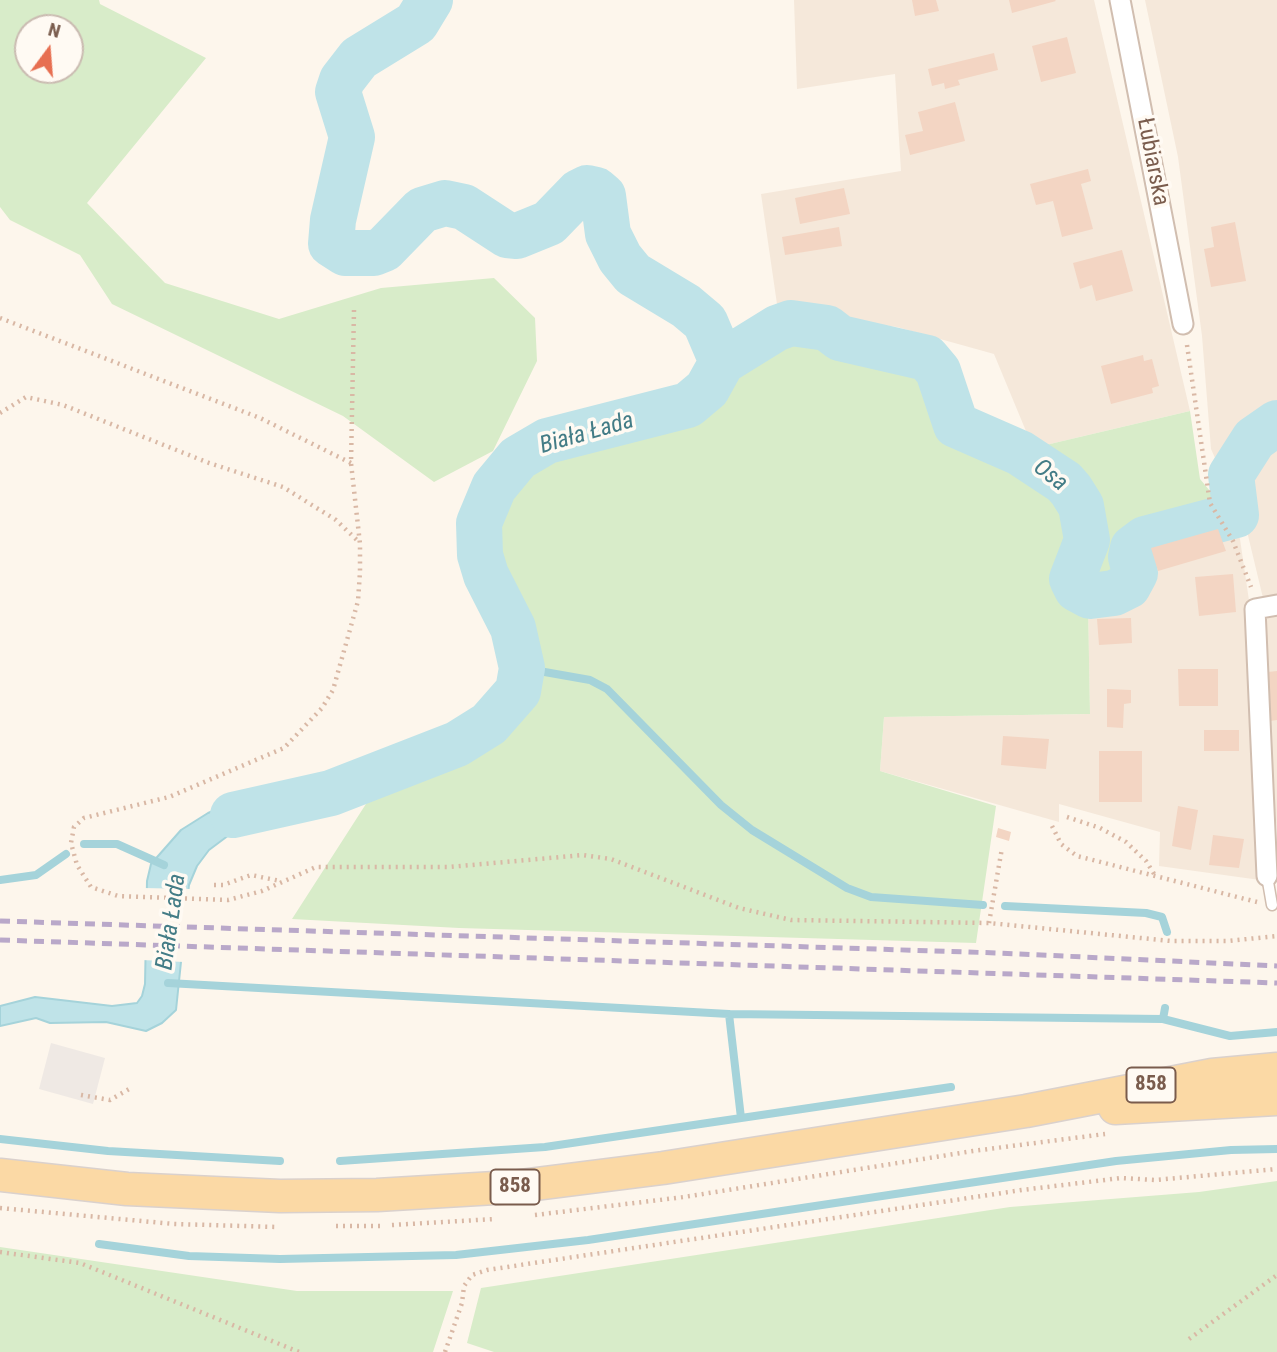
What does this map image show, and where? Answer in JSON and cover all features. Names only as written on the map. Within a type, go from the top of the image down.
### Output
[{"type":"main road","name":"858","points":[[0,1175],[87,1186],[234,1194],[340,1196],[472,1190],[663,1168],[1026,1111],[1180,1080],[1277,1069]]},
{"type":"main road","name":"858","points":[[1026,1111],[1277,1099]]},
{"type":"street","name":"Łubiarska","points":[[1120,0],[1183,324]]},
{"type":"street","points":[[1267,876],[1255,609],[1277,605]]},
{"type":"lane","points":[[1267,876],[1272,905]]},
{"type":"path","points":[[354,310],[351,463],[360,544],[358,601],[333,690],[322,708],[284,748],[169,797],[84,818],[74,827],[71,843],[85,880],[99,892],[118,897],[228,900],[262,891],[316,867],[337,864],[449,867],[583,855],[611,859],[764,916],[792,919],[989,923],[1171,941],[1228,941],[1277,936]]},
{"type":"path","points":[[0,318],[260,418],[351,463]]},
{"type":"path","points":[[1183,324],[1197,403],[1203,473],[1213,509],[1225,528],[1252,590],[1255,609]]},
{"type":"path","points":[[0,413],[26,397],[42,398],[209,463],[255,476],[307,501],[336,520],[360,544]]},
{"type":"path","points":[[1068,817],[1100,828],[1126,842],[1146,861],[1156,877]]},
{"type":"path","points":[[1052,826],[1061,844],[1077,856],[1208,892],[1272,905]]},
{"type":"path","points":[[989,923],[1003,848]]},
{"type":"path","points":[[214,885],[223,885],[251,875],[281,881]]},
{"type":"path","points":[[81,1095],[110,1100],[129,1089]]},
{"type":"path","points":[[445,1352],[462,1303],[464,1286],[472,1275],[487,1270],[1022,1190],[1121,1178],[1155,1180],[1277,1169]]},
{"type":"path","points":[[0,1252],[80,1263],[299,1352]]},
{"type":"path","points":[[1189,1339],[1277,1275]]},
{"type":"shaded area","points":[[794,0],[1094,0],[1190,411],[1033,448],[994,354],[897,327],[778,311],[761,194],[901,171],[895,74],[797,89]]},
{"type":"shaded area","points":[[1145,0],[1277,0],[1277,402],[1263,421],[1244,429],[1224,478],[1211,449],[1202,336],[1178,157]]},
{"type":"shaded area","points":[[1277,430],[1277,597],[1263,598],[1245,523],[1240,479],[1250,453],[1260,441]]},
{"type":"shaded area","points":[[1231,519],[1240,539],[1253,628],[1260,880],[1159,866],[1160,832],[1059,804],[1059,822],[880,771],[884,717],[1090,714],[1088,603],[1117,598],[1140,587],[1150,547],[1181,532]]},
{"type":"shaded area","points":[[1277,616],[1277,830],[1257,621]]},
{"type":"shaded area","points":[[51,1043],[105,1058],[93,1104],[39,1089]]},
{"type":"green space","points":[[0,0],[99,0],[100,4],[206,58],[87,203],[165,283],[279,319],[381,288],[494,278],[535,318],[537,361],[493,451],[434,482],[343,416],[112,304],[80,255],[10,220],[0,207]]},
{"type":"green space","points":[[796,329],[827,334],[828,354],[838,357],[856,344],[907,352],[931,374],[951,417],[945,427],[1018,457],[1064,489],[1074,503],[1080,543],[1075,563],[1066,574],[1067,583],[1076,596],[1088,603],[1090,714],[884,717],[880,771],[996,806],[976,943],[459,928],[292,919],[373,793],[399,787],[436,764],[475,752],[501,730],[538,684],[539,662],[526,617],[510,592],[492,550],[495,517],[502,492],[530,467],[708,410],[732,387],[745,356]]},
{"type":"green space","points":[[1190,411],[1200,479],[1229,514],[1182,523],[1130,541],[1126,549],[1128,567],[1120,582],[1096,591],[1077,576],[1085,562],[1092,535],[1090,509],[1074,483],[1033,448]]},
{"type":"green space","points":[[1277,1181],[1277,1352],[494,1352],[467,1343],[481,1288],[1010,1207],[1199,1192]]},
{"type":"green space","points":[[0,1247],[297,1291],[453,1291],[433,1352],[0,1352]]},
{"type":"water","points":[[290,790],[297,809],[258,817],[241,826],[209,850],[197,866],[189,885],[176,1010],[162,1023],[146,1031],[106,1022],[50,1023],[36,1018],[0,1026],[0,1006],[35,997],[112,1006],[137,1003],[145,984],[147,881],[151,864],[181,830],[208,813],[230,804]]},
{"type":"pier","points":[[143,888],[192,889],[184,962],[142,960]]},
{"type":"building","points":[[912,0],[936,0],[939,11],[915,16]]},
{"type":"building","points":[[1009,0],[1055,0],[1056,1],[1012,13]]},
{"type":"building","points":[[1067,37],[1076,73],[1041,82],[1032,46]]},
{"type":"building","points":[[994,53],[998,70],[958,80],[960,85],[945,89],[944,83],[932,86],[928,69]]},
{"type":"building","points":[[955,102],[965,141],[910,155],[905,135],[923,131],[918,112]]},
{"type":"building","points":[[1088,169],[1091,181],[1081,184],[1093,229],[1062,237],[1053,201],[1036,205],[1030,184]]},
{"type":"building","points":[[844,188],[850,214],[800,224],[795,198]]},
{"type":"building","points":[[1235,222],[1246,281],[1211,287],[1204,249],[1214,247],[1211,227]]},
{"type":"building","points":[[839,227],[842,246],[785,255],[782,237]]},
{"type":"building","points":[[1122,250],[1133,291],[1096,301],[1092,285],[1080,289],[1073,263]]},
{"type":"building","points":[[1143,355],[1144,361],[1152,359],[1159,386],[1152,388],[1153,393],[1111,404],[1101,366]]},
{"type":"building","points":[[1218,529],[1226,551],[1158,571],[1151,548]]},
{"type":"building","points":[[1233,574],[1236,612],[1199,616],[1195,577]]},
{"type":"building","points":[[1131,618],[1132,643],[1099,645],[1097,619]]},
{"type":"building","points":[[1178,669],[1218,669],[1218,706],[1179,706]]},
{"type":"building","points":[[1277,671],[1277,720],[1270,721],[1268,672]]},
{"type":"building","points":[[1107,689],[1131,690],[1131,703],[1124,704],[1123,728],[1107,727]]},
{"type":"building","points":[[1204,730],[1239,730],[1239,751],[1204,751]]},
{"type":"building","points":[[1003,736],[1049,739],[1046,769],[1001,765]]},
{"type":"building","points":[[1099,751],[1142,751],[1142,802],[1099,802]]},
{"type":"building","points":[[1178,806],[1198,810],[1191,850],[1172,846]]},
{"type":"building","points":[[998,828],[1011,832],[1009,841],[996,837]]},
{"type":"building","points":[[1213,835],[1244,839],[1239,868],[1209,865]]},
{"type":"waterway","name":"Biała Łada","points":[[233,815],[331,793],[457,744],[489,724],[518,691],[522,668],[513,628],[486,575],[480,555],[479,523],[494,487],[518,458],[547,441],[688,405],[707,389],[722,362],[705,322],[686,306],[633,274],[620,258],[608,234],[603,196],[596,190],[587,188],[579,192],[549,223],[517,236],[507,235],[464,207],[445,203],[422,210],[384,249],[374,253],[345,253],[331,244],[333,220],[352,137],[338,92],[342,80],[359,58],[416,23],[430,0]]},
{"type":"waterway","name":"Osa","points":[[722,362],[777,328],[791,323],[827,328],[840,338],[927,358],[938,371],[956,425],[1020,453],[1064,482],[1071,490],[1081,506],[1087,540],[1072,579],[1077,589],[1090,596],[1114,593],[1128,586],[1135,573],[1131,557],[1133,548],[1145,539],[1236,515],[1231,475],[1254,439],[1277,423]]},
{"type":"waterway","points":[[522,668],[590,680],[607,689],[721,805],[752,830],[847,888],[871,897],[983,905]]},
{"type":"waterway","points":[[84,844],[117,844],[164,865]]},
{"type":"waterway","points":[[0,880],[36,875],[66,854]]},
{"type":"waterway","points":[[1005,906],[1146,913],[1162,917],[1167,932]]},
{"type":"waterway","points":[[168,983],[729,1014],[1163,1019],[1230,1036],[1277,1032]]},
{"type":"waterway","points":[[1163,1019],[1165,1008]]},
{"type":"waterway","points":[[729,1014],[741,1118]]},
{"type":"waterway","points":[[340,1161],[545,1147],[951,1087]]},
{"type":"waterway","points":[[0,1139],[108,1151],[280,1161]]},
{"type":"waterway","points":[[99,1244],[189,1256],[280,1259],[456,1255],[588,1240],[1116,1161],[1231,1150],[1277,1149]]},
{"type":"railway","points":[[0,921],[998,953],[1277,966]]},
{"type":"railway","points":[[0,940],[1277,983]]}]
